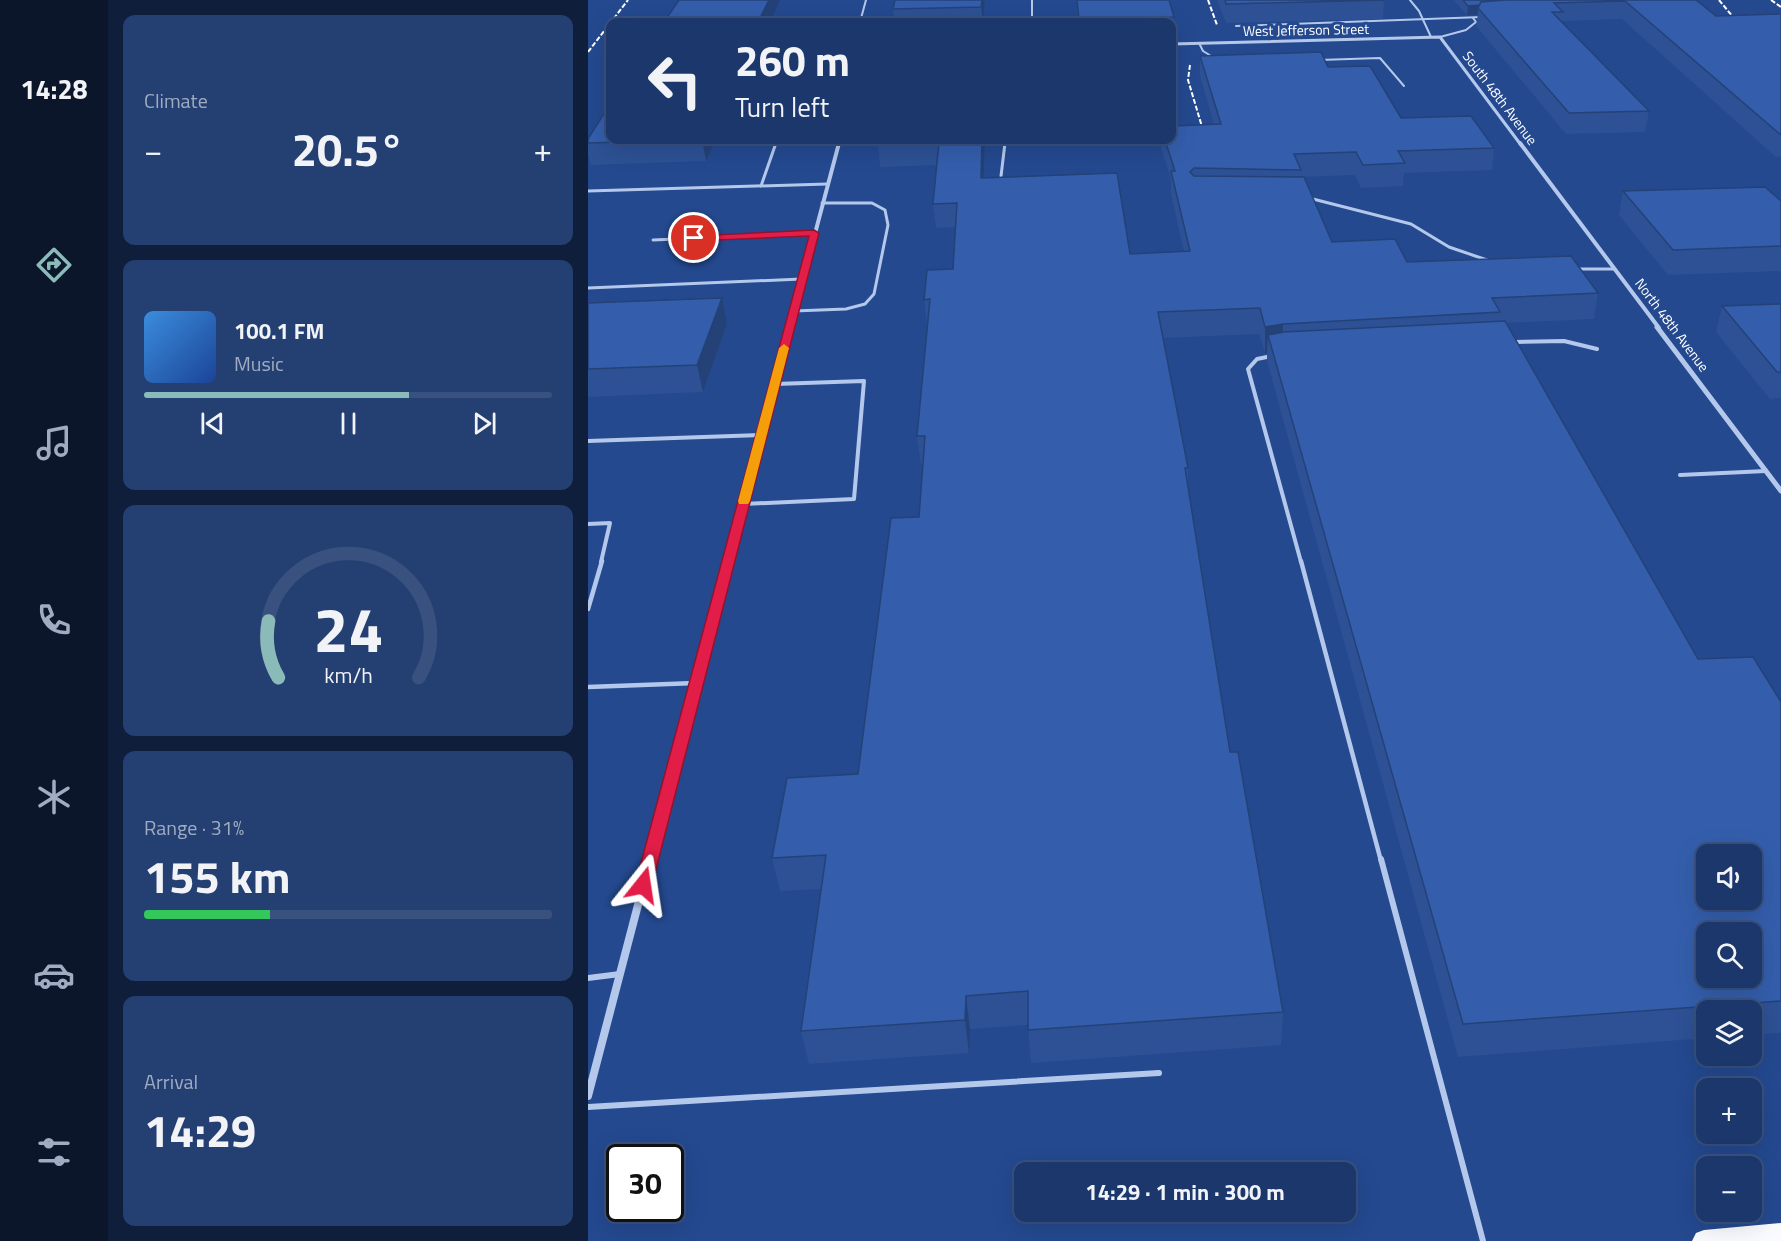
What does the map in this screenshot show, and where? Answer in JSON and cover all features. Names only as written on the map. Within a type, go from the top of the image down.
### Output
[{"type":"main road","points":[[1704,1241],[1781,1234]]},
{"type":"street","name":"West Jefferson Street","points":[[1176,44],[1440,37]]},
{"type":"street","name":"South 48th Avenue","points":[[1440,37],[1543,172]]},
{"type":"street","points":[[588,1096],[839,144]]},
{"type":"street","name":"North 48th Avenue","points":[[1543,172],[1781,491]]},
{"type":"lane","points":[[861,18],[866,0]]},
{"type":"lane","points":[[1032,0],[1032,18]]},
{"type":"lane","points":[[1410,0],[1431,37]]},
{"type":"lane","points":[[1236,26],[1483,17]]},
{"type":"lane","points":[[1440,37],[1466,30],[1476,22],[1473,18]]},
{"type":"lane","points":[[1199,43],[1203,51],[1216,57],[1219,62]]},
{"type":"lane","points":[[1317,60],[1380,58],[1404,86]]},
{"type":"lane","points":[[761,186],[776,144]]},
{"type":"lane","points":[[1001,176],[1005,144]]},
{"type":"lane","points":[[588,191],[827,184]]},
{"type":"lane","points":[[1306,197],[1411,225],[1449,247],[1492,262]]},
{"type":"lane","points":[[794,311],[846,309],[865,304],[874,294],[888,225],[885,210],[872,203],[822,203]]},
{"type":"lane","points":[[653,240],[814,233]]},
{"type":"lane","points":[[1567,268],[1615,269]]},
{"type":"lane","points":[[588,288],[802,279]]},
{"type":"lane","points":[[1506,342],[1564,341],[1597,349]]},
{"type":"lane","points":[[1282,354],[1257,359],[1248,369],[1291,519],[1409,972],[1483,1241]]},
{"type":"lane","points":[[743,504],[854,499],[864,381],[774,384]]},
{"type":"lane","points":[[588,441],[761,435]]},
{"type":"lane","points":[[1680,475],[1766,471]]},
{"type":"lane","points":[[588,524],[610,523],[588,609]]},
{"type":"lane","points":[[588,687],[696,683]]},
{"type":"lane","points":[[588,978],[620,974]]},
{"type":"lane","points":[[588,1107],[1160,1073]]},
{"type":"building","points":[[679,0],[769,0],[760,18],[667,18]]},
{"type":"building","points":[[895,0],[982,0],[981,7],[893,9]]},
{"type":"building","points":[[1077,0],[1169,0],[1174,17],[1142,18],[1079,18]]},
{"type":"building","points":[[1225,0],[1384,0],[1226,4]]},
{"type":"building","points":[[1463,0],[1505,0],[1481,2],[1480,5],[1468,6]]},
{"type":"building","points":[[1696,0],[1716,16],[1781,14],[1781,135],[1625,1],[1554,3],[1563,12],[1552,12],[1649,111],[1569,113],[1478,8],[1481,2]]},
{"type":"building","points":[[1321,52],[1328,67],[1370,66],[1401,118],[1471,116],[1494,148],[1398,151],[1405,163],[1363,165],[1356,152],[1294,154],[1301,170],[1194,168],[1190,172],[1194,176],[1304,177],[1332,242],[1395,239],[1407,262],[1571,256],[1598,293],[1492,298],[1500,312],[1283,324],[1265,327],[1260,308],[1158,312],[1188,468],[1185,468],[1230,752],[1238,752],[1283,1012],[1028,1030],[1028,991],[966,996],[965,1020],[801,1031],[826,855],[772,858],[787,778],[858,774],[891,518],[919,517],[925,436],[917,436],[930,299],[924,300],[927,270],[953,269],[957,203],[933,204],[939,144],[982,144],[981,178],[1117,173],[1130,254],[1190,251],[1171,171],[1175,171],[1166,144],[1176,144],[1176,126],[1221,124],[1200,56]]},
{"type":"building","points":[[606,110],[606,142],[588,143],[588,139]]},
{"type":"building","points":[[1765,187],[1781,201],[1781,246],[1673,250],[1623,191]]},
{"type":"building","points":[[722,298],[697,365],[588,369],[588,303]]},
{"type":"building","points":[[1781,304],[1781,372],[1777,372],[1722,306]]},
{"type":"building","points":[[1505,321],[1698,659],[1753,657],[1781,702],[1781,1001],[1696,1000],[1696,1007],[1463,1024],[1268,335],[1284,332]]},
{"type":"railway","points":[[614,18],[628,0]]},
{"type":"railway","points":[[1208,0],[1217,25]]},
{"type":"railway","points":[[1719,0],[1738,23]]},
{"type":"railway","points":[[1771,0],[1781,7]]},
{"type":"railway","points":[[588,52],[606,29]]},
{"type":"railway","points":[[1190,65],[1188,80],[1206,140]]},
{"type":"slow traffic","points":[[744,501],[784,348]]},
{"type":"route","points":[[643,885],[814,233],[694,238]]}]
